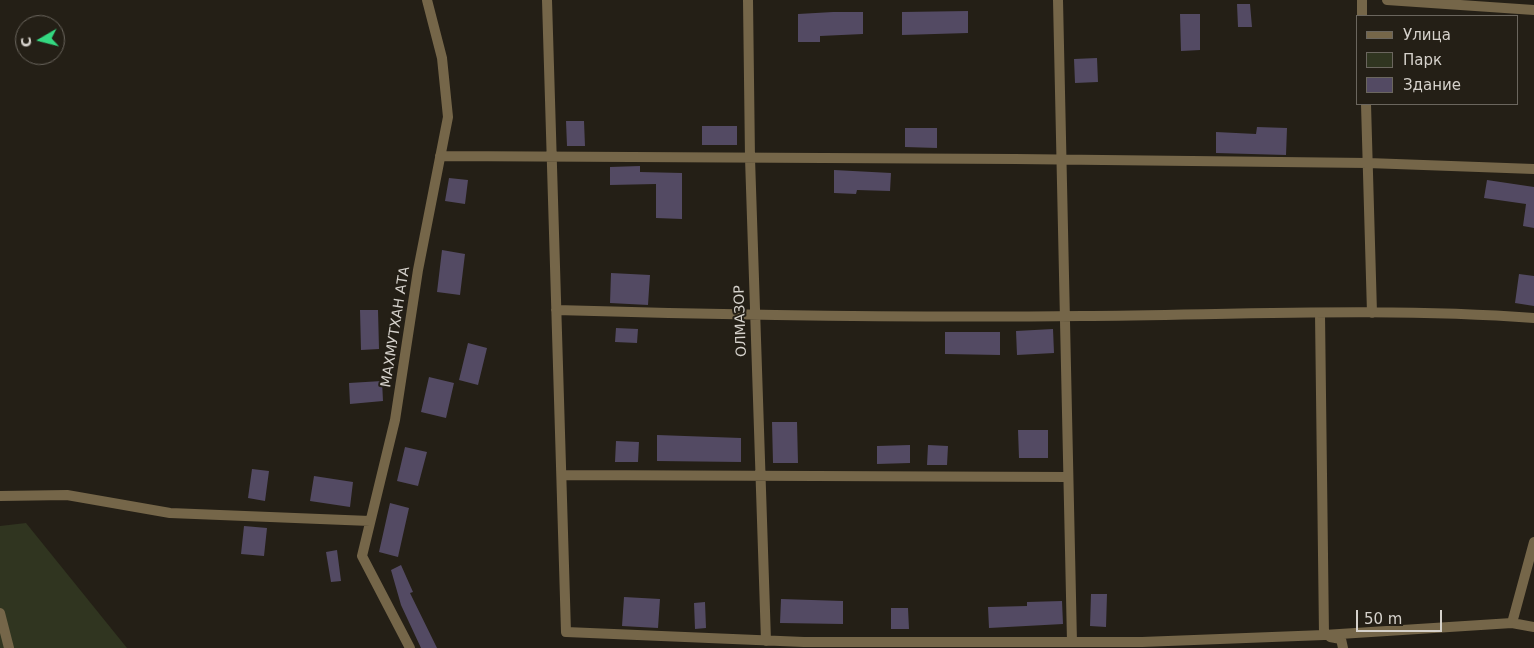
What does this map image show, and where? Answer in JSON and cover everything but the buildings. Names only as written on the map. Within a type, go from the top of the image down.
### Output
[{"type":"street","name":"МАХМУТХАН АТА","points":[[410,648],[362,556],[395,420],[418,270],[448,117],[442,58],[427,0]]},
{"type":"street","points":[[547,0],[550,157],[563,475],[566,632],[766,641],[1072,642],[1324,635],[1512,622],[1534,626]]},
{"type":"street","name":"ОЛМАЗОР","points":[[748,0],[750,158],[766,641]]},
{"type":"street","points":[[1058,0],[1072,642]]},
{"type":"street","points":[[1362,0],[1362,15]]},
{"type":"street","points":[[1387,0],[1534,10]]},
{"type":"street","points":[[1366,105],[1372,313]]},
{"type":"street","points":[[440,156],[1060,159],[1368,163],[1534,169]]},
{"type":"street","points":[[556,310],[755,316],[1064,316],[1372,313],[1480,314],[1534,318]]},
{"type":"street","points":[[1320,314],[1324,635]]},
{"type":"street","points":[[563,475],[760,474],[1068,477]]},
{"type":"street","points":[[0,496],[67,495],[170,513],[370,521]]},
{"type":"street","points":[[1512,622],[1534,542]]},
{"type":"street","points":[[0,613],[9,648]]},
{"type":"street","points":[[1324,635],[1341,639],[1343,648]]},
{"type":"green space","points":[[26,523],[127,648],[0,648],[0,526]]}]
